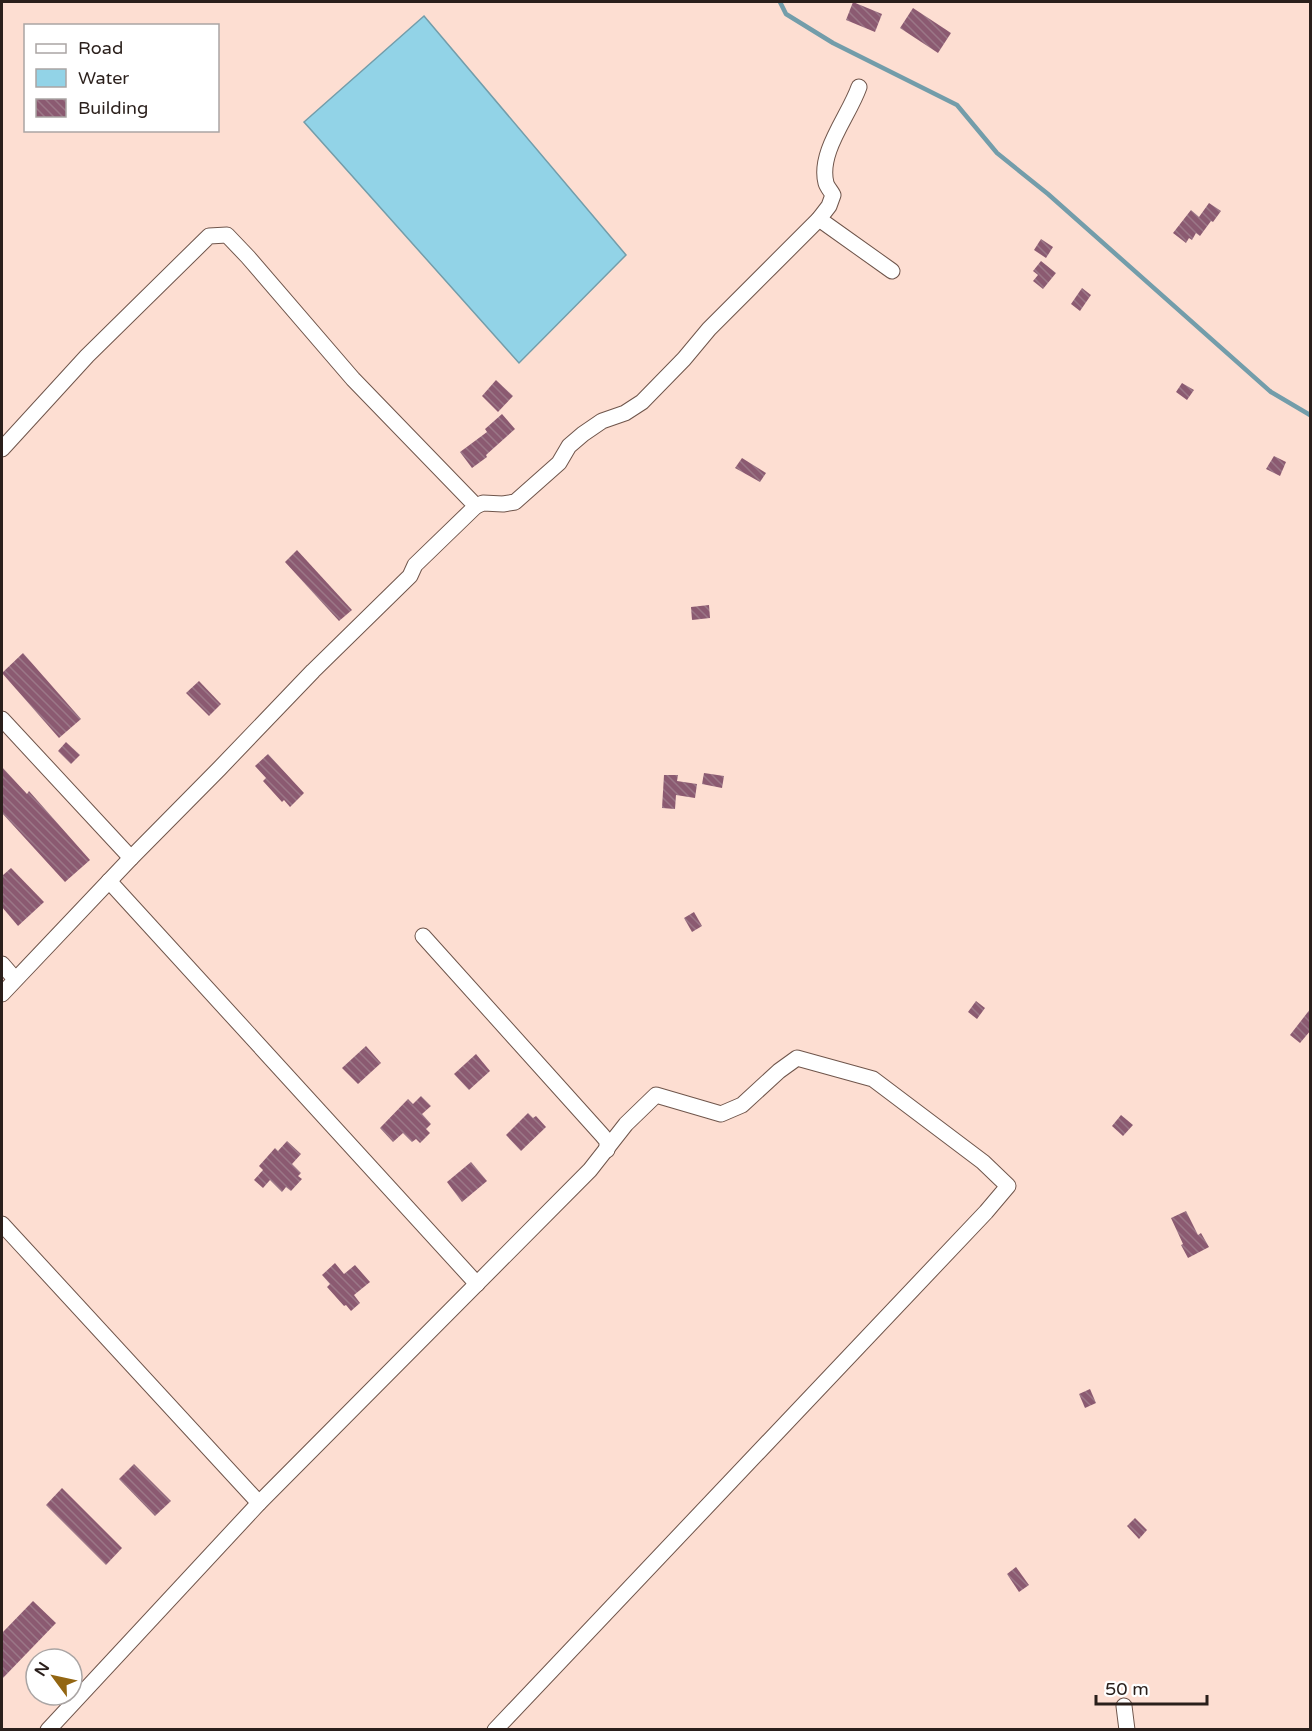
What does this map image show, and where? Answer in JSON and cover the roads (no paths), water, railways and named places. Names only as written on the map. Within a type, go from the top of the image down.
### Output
[{"type":"street","points":[[2,994],[130,858],[313,671],[410,576],[415,565],[476,506],[483,503],[514,502],[559,463],[569,446],[582,434],[602,421],[625,413],[642,402],[684,359],[709,329],[819,219],[829,206],[833,195],[826,184],[825,162],[835,136],[854,101],[858,87]]},
{"type":"street","points":[[819,219],[887,268]]},
{"type":"street","points":[[2,449],[87,356],[208,236],[227,236],[248,257],[353,380],[476,506]]},
{"type":"street","points":[[2,719],[130,858]]},
{"type":"street","points":[[109,881],[477,1284]]},
{"type":"street","points":[[423,936],[602,1135],[607,1141],[607,1150]]},
{"type":"street","points":[[2,964],[15,980]]},
{"type":"street","points":[[48,1730],[259,1503],[590,1170],[626,1124],[656,1095],[721,1114],[742,1105],[779,1071],[797,1058],[873,1079],[983,1162],[1008,1186],[978,1221],[495,1730]]},
{"type":"street","points":[[2,1224],[259,1503]]},
{"type":"street","points":[[1124,1706],[1127,1730]]},
{"type":"water","points":[[424,16],[626,255],[519,363],[304,122]]},
{"type":"waterway","points":[[780,2],[786,14],[833,43],[957,105],[997,153],[1048,194],[1271,392],[1310,415]]}]
